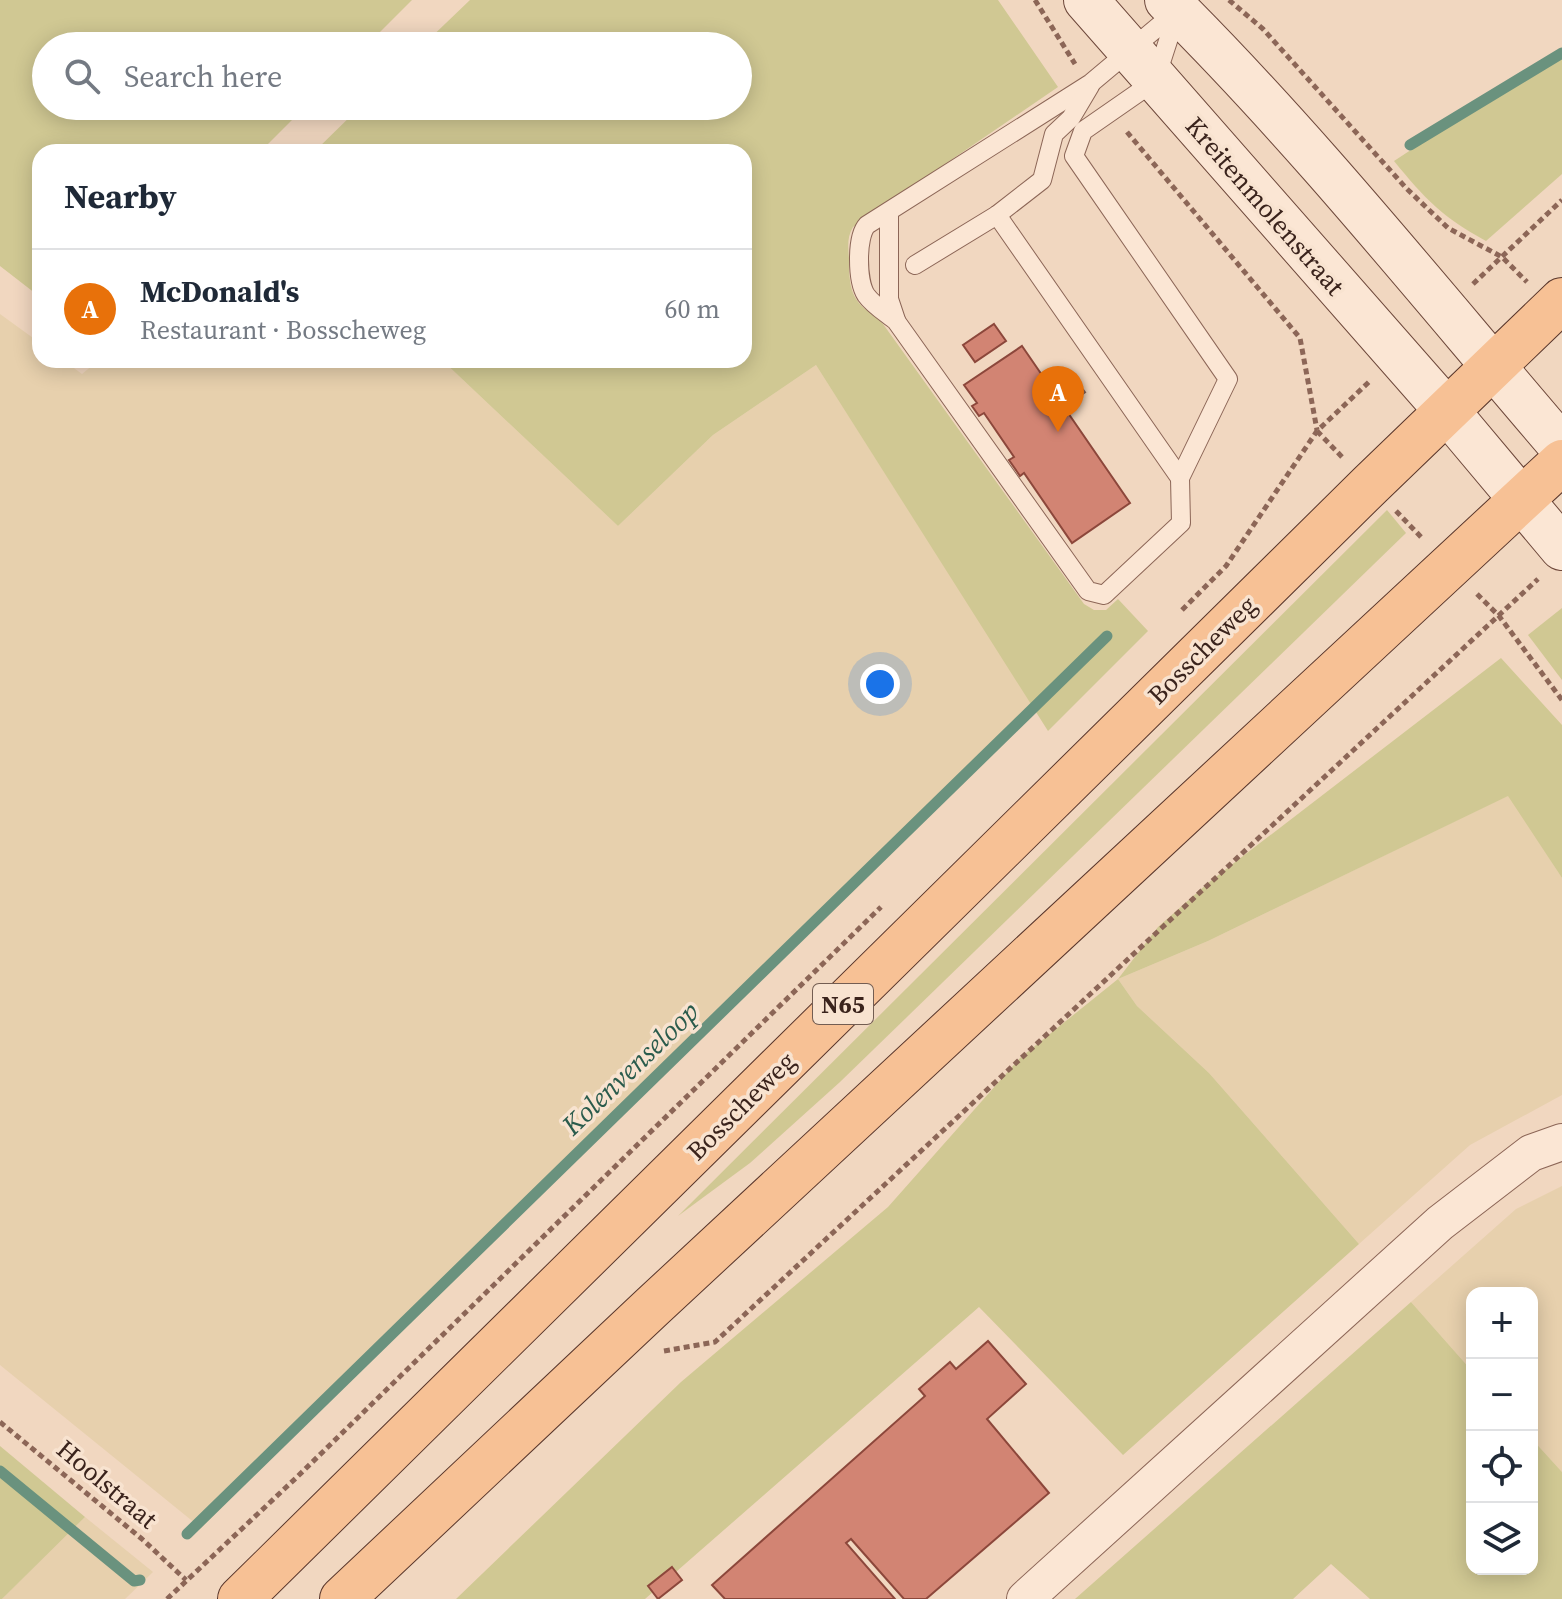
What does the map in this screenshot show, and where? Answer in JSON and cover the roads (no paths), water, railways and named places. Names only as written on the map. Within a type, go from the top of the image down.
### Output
[{"type":"main road","name":"N65","points":[[1447,411],[1562,300]]},
{"type":"main road","name":"Bosscheweg","points":[[240,1599],[1447,411]]},
{"type":"main road","points":[[342,1599],[1562,462]]},
{"type":"street","name":"Kreitenmolenstraat","points":[[1086,0],[1447,411],[1521,501],[1553,560]]},
{"type":"street","points":[[1172,5],[1359,209],[1562,447]]},
{"type":"street","points":[[1025,1599],[1440,1223],[1531,1153],[1562,1142]]},
{"type":"lane","points":[[1172,5],[1142,66],[1091,83],[867,225],[861,233],[860,282],[869,298],[896,321],[1088,591],[1104,595],[1181,523],[1180,478],[1228,379],[1074,156],[1083,131],[1111,112],[1142,66],[1172,5]]},
{"type":"lane","points":[[915,265],[997,215],[1042,180],[1054,134],[1071,118],[1091,83]]},
{"type":"lane","points":[[889,212],[889,299],[896,321]]},
{"type":"lane","points":[[997,215],[1180,478]]},
{"type":"waterway","name":"Kolenvenseloop","points":[[1410,145],[1562,53]]},
{"type":"waterway","name":"Kolenvenseloop","points":[[187,1534],[1107,636]]},
{"type":"waterway","name":"Kolenvenseloop","points":[[0,1471],[134,1581],[140,1580]]},
{"type":"place","name":"McDonald's","points":[[1058,432]]}]
